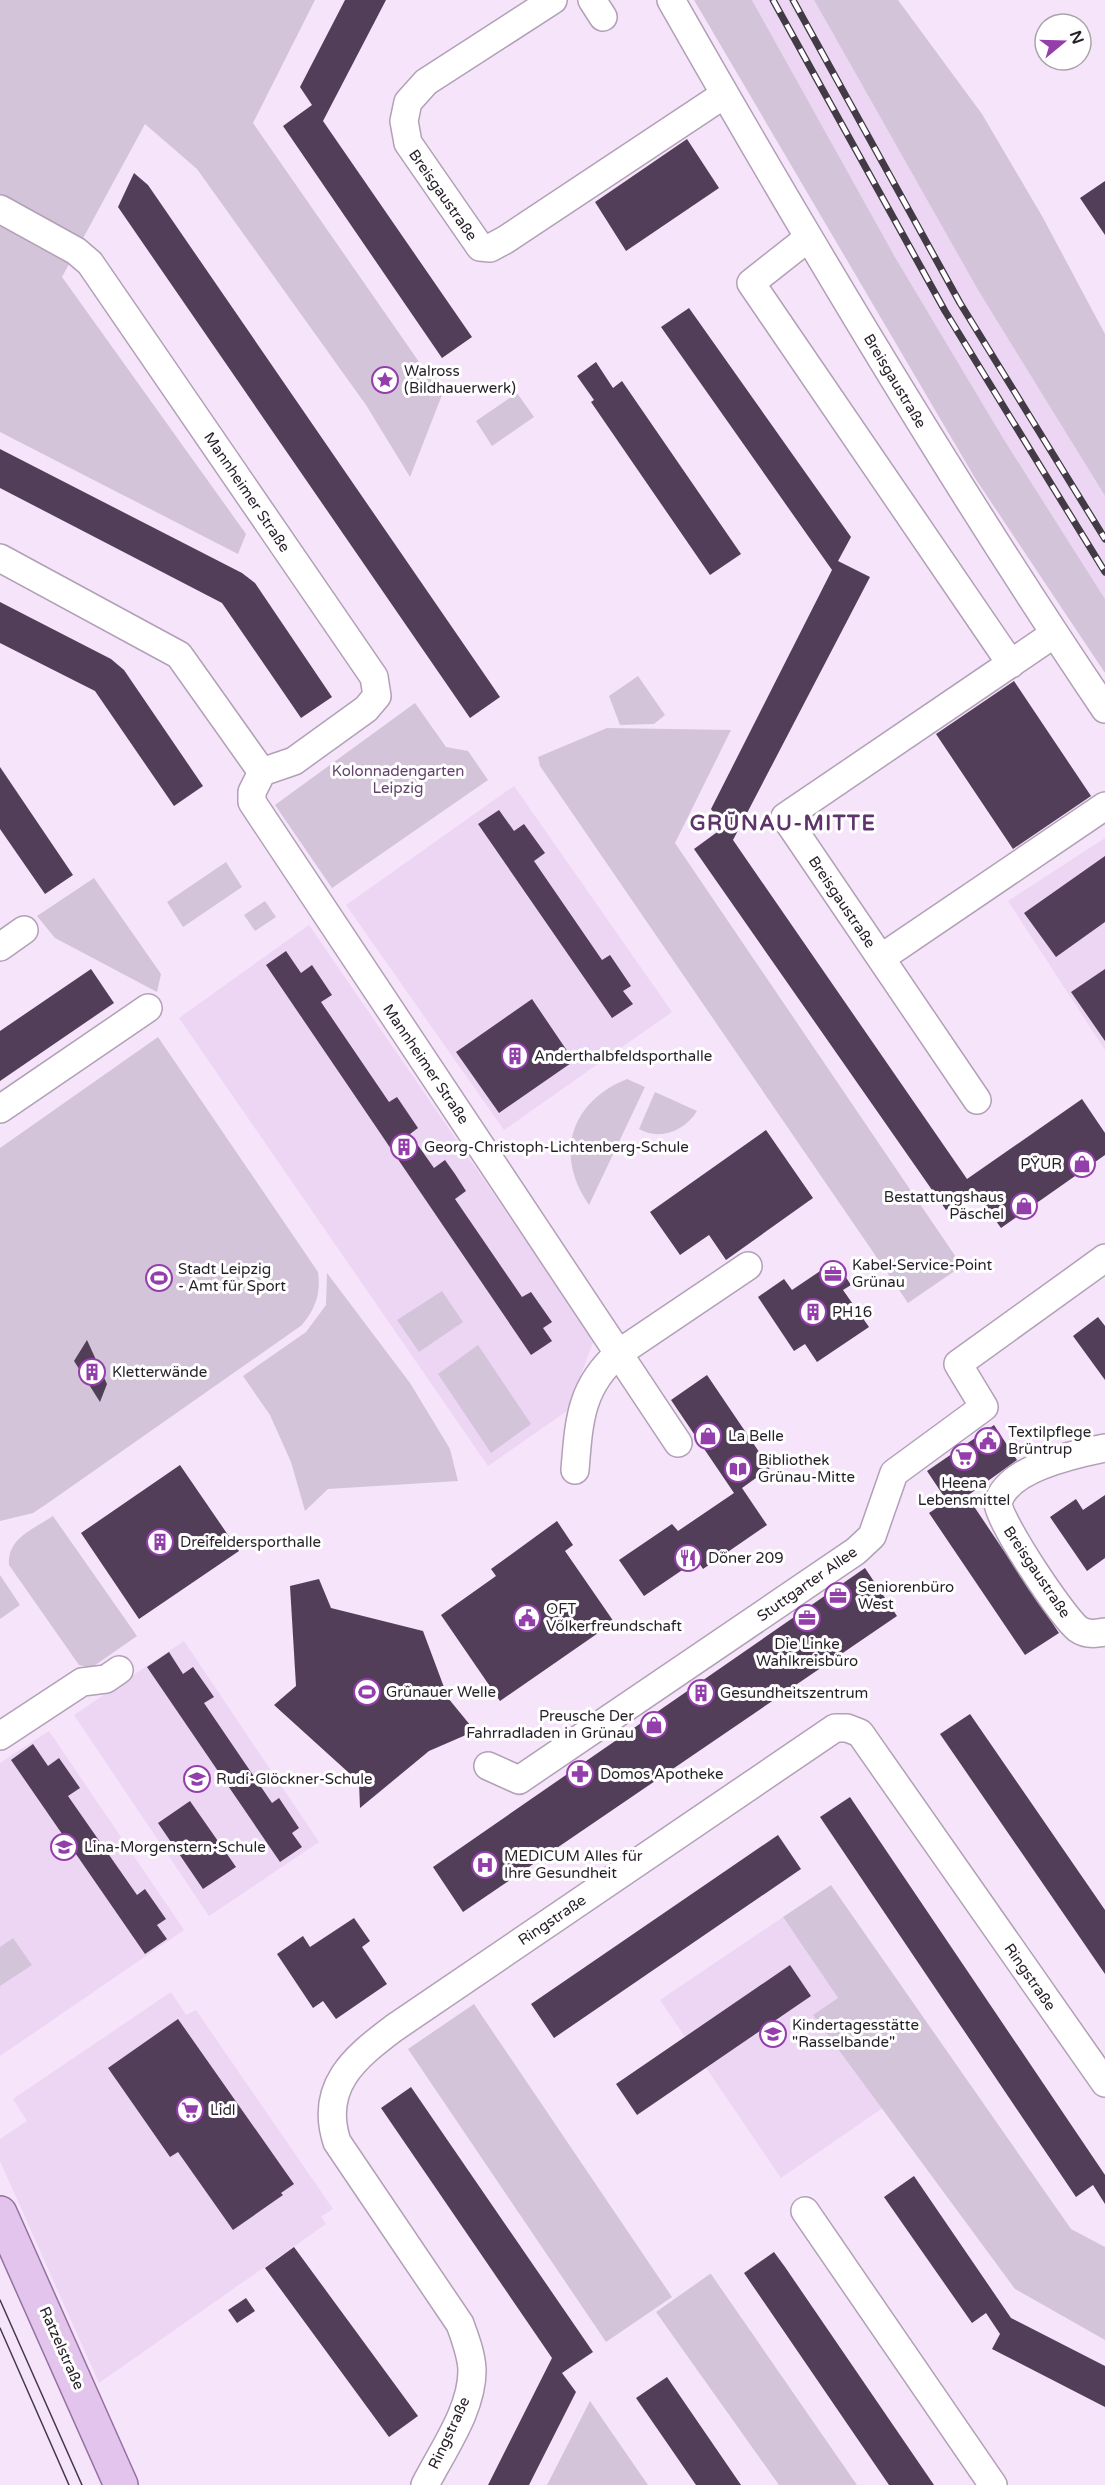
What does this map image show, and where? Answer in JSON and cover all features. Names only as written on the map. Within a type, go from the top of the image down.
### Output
[{"type":"main road","name":"Ratzelstraße","points":[[0,2213],[121,2485]]},
{"type":"street","name":"Breisgaustraße","points":[[553,0],[426,82],[408,102],[404,121],[408,143],[480,247],[490,248],[505,240],[725,94]]},
{"type":"street","name":"Breisgaustraße","points":[[672,0],[808,238],[951,472],[1054,634],[1105,709]]},
{"type":"street","name":"Mannheimer Straße","points":[[0,209],[76,250],[90,263],[374,677],[377,696],[366,709],[294,761],[262,772],[252,792],[257,812],[678,1443]]},
{"type":"street","points":[[808,238],[751,283],[1011,664]]},
{"type":"street","points":[[0,558],[179,655],[262,772]]},
{"type":"street","name":"Breisgaustraße","points":[[977,1100],[785,817],[1054,634]]},
{"type":"street","name":"Breisgaustraße","points":[[880,958],[1105,806]]},
{"type":"street","points":[[0,947],[24,930]]},
{"type":"street","points":[[0,1109],[148,1008]]},
{"type":"street","name":"Stuttgarter Allee","points":[[488,1766],[519,1780],[856,1551],[872,1536],[894,1473],[984,1407],[958,1364],[1105,1258]]},
{"type":"street","points":[[574,1470],[577,1439],[587,1392],[600,1370],[619,1353],[748,1266]]},
{"type":"street","name":"Breisgaustraße","points":[[1105,1448],[1044,1463],[1008,1488],[998,1503],[1006,1526],[1070,1621],[1088,1634],[1105,1632]]},
{"type":"street","points":[[0,1736],[82,1682],[106,1679],[120,1670]]},
{"type":"street","name":"Ringstraße","points":[[425,2485],[460,2415],[469,2389],[472,2369],[468,2345],[460,2324],[337,2142],[331,2113],[342,2079],[359,2055],[394,2028],[835,1728],[848,1728],[860,1733],[1105,2083]]},
{"type":"street","points":[[805,2211],[993,2485]]},
{"type":"shaded area","points":[[752,0],[814,0],[978,290],[1105,496],[1105,599],[1003,438],[895,257]]},
{"type":"shaded area","points":[[514,786],[672,1012],[504,1130],[346,905]]},
{"type":"shaded area","points":[[1105,838],[1105,1050],[1008,901]]},
{"type":"shaded area","points":[[309,925],[594,1340],[567,1411],[488,1466],[179,1018]]},
{"type":"shaded area","name":"Rudi-Glöckner-Schule","points":[[184,1641],[319,1842],[209,1916],[74,1715]]},
{"type":"shaded area","name":"Lina-Morgenstern-Schule","points":[[49,1731],[184,1930],[0,2056],[0,1763]]},
{"type":"shaded area","name":"Kindertagesstätte \"Rasselbande\"","points":[[783,1917],[903,2094],[781,2178],[660,2000]]},
{"type":"shaded area","points":[[171,1992],[186,2015],[196,2010],[333,2209],[321,2217],[326,2224],[99,2383],[0,2161],[0,2139],[27,2121],[13,2099]]},
{"type":"green space","points":[[0,0],[315,0],[253,123],[442,395],[410,477],[366,405],[197,169],[145,124],[62,277],[246,534],[238,554],[0,432]]},
{"type":"green space","points":[[694,0],[752,0],[895,257],[1003,438],[1105,599],[1105,673],[975,478]]},
{"type":"green space","points":[[814,0],[898,0],[982,114],[1042,216],[1105,334],[1105,496],[978,290]]},
{"type":"green space","points":[[517,393],[534,417],[492,446],[476,421]]},
{"type":"green space","points":[[638,676],[665,715],[654,724],[620,725],[609,696]]},
{"type":"green space","name":"Kolonnadengarten Leipzig","points":[[415,703],[446,747],[468,751],[488,780],[332,888],[275,805]]},
{"type":"green space","points":[[607,728],[731,730],[675,843],[962,1266],[908,1303],[540,766],[538,757]]},
{"type":"green space","points":[[226,862],[242,887],[183,927],[167,902]]},
{"type":"green space","points":[[94,878],[161,974],[157,992],[55,938],[37,916]]},
{"type":"green space","points":[[265,901],[276,917],[255,931],[244,915]]},
{"type":"green space","name":"Stadt Leipzig - Amt für Sport","points":[[158,1037],[318,1272],[319,1287],[316,1300],[302,1325],[48,1503],[33,1513],[0,1521],[0,1148]]},
{"type":"green space","points":[[627,1079],[645,1087],[589,1205],[578,1186],[572,1167],[571,1149],[574,1132],[581,1116],[592,1101]]},
{"type":"green space","points":[[655,1092],[697,1111],[686,1124],[671,1132],[655,1134],[639,1129]]},
{"type":"green space","points":[[327,1273],[410,1383],[450,1449],[458,1481],[328,1489],[305,1511],[291,1462],[270,1415],[243,1376],[306,1332],[326,1305]]},
{"type":"green space","points":[[442,1291],[463,1322],[419,1352],[397,1320]]},
{"type":"green space","points":[[478,1345],[531,1424],[491,1453],[438,1374]]},
{"type":"green space","points":[[53,1516],[137,1636],[91,1668],[79,1665],[9,1565],[12,1548],[17,1541]]},
{"type":"green space","points":[[0,1575],[20,1605],[0,1619]]},
{"type":"green space","points":[[831,1885],[1071,2229],[1105,2247],[1105,2340],[1015,2289],[813,2015],[838,1998],[783,1917]]},
{"type":"green space","points":[[13,1938],[32,1965],[0,1986],[0,1947]]},
{"type":"green space","points":[[474,2004],[672,2297],[606,2342],[408,2049]]},
{"type":"green space","points":[[710,2274],[857,2485],[779,2485],[656,2312]]},
{"type":"green space","points":[[590,2401],[648,2485],[547,2485]]},
{"type":"building","points":[[345,0],[386,0],[323,121],[472,337],[442,358],[283,126],[312,105],[300,87]]},
{"type":"building","points":[[687,139],[719,188],[626,251],[595,202]]},
{"type":"building","points":[[134,173],[148,185],[500,697],[470,718],[118,207]]},
{"type":"building","points":[[1105,181],[1105,235],[1080,198]]},
{"type":"building","points":[[689,308],[851,537],[838,561],[870,577],[733,840],[967,1179],[1082,1099],[1105,1133],[1105,1155],[1001,1228],[972,1187],[974,1190],[946,1210],[694,849],[724,827],[711,809],[832,570],[661,327]]},
{"type":"building","points":[[596,362],[613,388],[622,381],[741,554],[710,575],[591,402],[594,400],[577,376]]},
{"type":"building","points":[[0,449],[242,573],[255,583],[332,697],[301,718],[222,603],[0,488]]},
{"type":"building","points":[[0,602],[111,659],[124,670],[203,786],[174,806],[95,691],[0,643]]},
{"type":"building","points":[[1014,681],[1091,796],[1013,849],[936,734]]},
{"type":"building","points":[[0,767],[73,875],[45,894],[0,829]]},
{"type":"building","points":[[499,810],[514,831],[524,824],[545,853],[534,861],[602,960],[610,955],[631,986],[623,991],[633,1004],[612,1018],[478,824]]},
{"type":"building","points":[[1105,856],[1105,922],[1056,957],[1024,913]]},
{"type":"building","name":"Georg-Christoph-Lichtenberg-Schule","points":[[286,951],[301,973],[312,965],[332,995],[321,1002],[389,1102],[397,1097],[418,1128],[410,1134],[434,1168],[445,1160],[455,1174],[466,1191],[455,1199],[522,1297],[531,1292],[552,1322],[543,1328],[552,1341],[531,1355],[266,965]]},
{"type":"building","points":[[91,969],[114,1003],[0,1081],[0,1031]]},
{"type":"building","points":[[1105,969],[1105,1041],[1071,992]]},
{"type":"building","name":"Anderthalbfeldsporthalle","points":[[532,999],[574,1061],[499,1113],[456,1052]]},
{"type":"building","points":[[766,1130],[813,1198],[726,1260],[709,1235],[680,1255],[650,1212]]},
{"type":"building","name":"PH16","points":[[835,1261],[851,1285],[843,1290],[869,1327],[817,1362],[805,1344],[794,1351],[758,1297],[784,1279],[792,1290]]},
{"type":"building","points":[[1098,1317],[1105,1326],[1105,1380],[1073,1336]]},
{"type":"building","name":"Kletterwände","points":[[87,1340],[107,1384],[100,1402],[74,1361]]},
{"type":"building","points":[[707,1375],[770,1468],[742,1488],[767,1525],[703,1569],[697,1560],[644,1596],[619,1560],[672,1524],[678,1531],[734,1493],[671,1400]]},
{"type":"building","points":[[994,1425],[1017,1460],[967,1496],[1059,1633],[1025,1655],[929,1513],[947,1501],[927,1471]]},
{"type":"building","name":"Dreifeldersporthalle","points":[[180,1465],[239,1551],[139,1619],[81,1533]]},
{"type":"building","points":[[1105,1495],[1105,1558],[1087,1571],[1050,1517],[1076,1499],[1083,1510]]},
{"type":"building","name":"OFT Völkerfreundschaft","points":[[557,1521],[573,1545],[565,1551],[614,1622],[500,1701],[441,1615],[496,1576],[491,1569]]},
{"type":"building","points":[[865,1568],[897,1616],[463,1912],[433,1867]]},
{"type":"building","name":"Grünauer Welle","points":[[319,1579],[331,1608],[423,1631],[448,1698],[475,1731],[429,1751],[360,1808],[359,1782],[274,1705],[296,1686],[290,1586]]},
{"type":"building","points":[[169,1652],[183,1674],[193,1667],[214,1697],[204,1703],[272,1803],[279,1798],[299,1828],[292,1833],[302,1847],[280,1862],[147,1667]]},
{"type":"building","points":[[970,1714],[1105,1910],[1105,1974],[940,1734]]},
{"type":"building","points":[[33,1744],[48,1766],[59,1758],[80,1788],[68,1796],[137,1895],[145,1889],[166,1919],[157,1925],[167,1939],[145,1954],[11,1760]]},
{"type":"building","points":[[850,1797],[1105,2175],[1105,2204],[1093,2185],[1076,2197],[820,1817]]},
{"type":"building","points":[[190,1801],[236,1867],[203,1889],[158,1823]]},
{"type":"building","points":[[778,1835],[801,1869],[554,2038],[531,2004]]},
{"type":"building","points":[[354,1918],[370,1941],[362,1947],[387,1984],[336,2019],[323,2001],[313,2008],[277,1954],[303,1936],[310,1947]]},
{"type":"building","points":[[790,1965],[811,1996],[637,2115],[616,2084]]},
{"type":"building","name":"Lidl","points":[[178,2019],[294,2184],[281,2193],[283,2195],[233,2230],[178,2152],[170,2157],[108,2068]]},
{"type":"building","points":[[411,2087],[593,2352],[562,2373],[576,2392],[529,2485],[488,2485],[552,2358],[381,2108]]},
{"type":"building","points":[[914,2176],[1011,2318],[1105,2366],[1105,2407],[992,2349],[1000,2334],[986,2313],[972,2323],[884,2197]]},
{"type":"building","points":[[294,2247],[418,2416],[389,2437],[265,2268]]},
{"type":"building","points":[[774,2252],[934,2485],[889,2485],[744,2273]]},
{"type":"building","points":[[246,2298],[255,2311],[237,2323],[228,2310]]},
{"type":"building","points":[[667,2377],[741,2485],[696,2485],[636,2398]]},
{"type":"tram line","points":[[0,2300],[82,2485]]},
{"type":"tram line","points":[[0,2328],[69,2485]]},
{"type":"railway","points":[[773,0],[945,311],[1105,572]]},
{"type":"railway","points":[[793,0],[960,303],[1105,539]]},
{"type":"place","name":"Walross (Bildhauerwerk)","points":[[385,380]]},
{"type":"place","name":"Anderthalbfeldsporthalle","points":[[515,1056]]},
{"type":"place","name":"Georg-Christoph-Lichtenberg-Schule","points":[[404,1147]]},
{"type":"place","name":"PŸUR","points":[[1082,1164]]},
{"type":"place","name":"Bestattungshaus Päschel","points":[[1024,1206]]},
{"type":"place","name":"Kabel-Service-Point Grünau","points":[[833,1274]]},
{"type":"place","name":"Stadt Leipzig - Amt für Sport","points":[[159,1278]]},
{"type":"place","name":"PH16","points":[[813,1312]]},
{"type":"place","name":"Kletterwände","points":[[92,1372]]},
{"type":"place","name":"La Belle","points":[[708,1436]]},
{"type":"place","name":"Textilpflege Brüntrup","points":[[988,1441]]},
{"type":"place","name":"Heena Lebensmittel","points":[[964,1457]]},
{"type":"place","name":"Bibliothek Grünau-Mitte","points":[[738,1469]]},
{"type":"place","name":"Dreifeldersporthalle","points":[[160,1542]]},
{"type":"place","name":"Döner 209","points":[[688,1558]]},
{"type":"place","name":"Seniorenbüro West","points":[[838,1596]]},
{"type":"place","name":"OFT Völkerfreundschaft","points":[[527,1618]]},
{"type":"place","name":"Die Linke Wahlkreisbüro","points":[[807,1618]]},
{"type":"place","name":"Grünauer Welle","points":[[367,1692]]},
{"type":"place","name":"Gesundheitszentrum","points":[[701,1693]]},
{"type":"place","name":"Preusche Der Fahrradladen in Grünau","points":[[654,1725]]},
{"type":"place","name":"Domos Apotheke","points":[[580,1774]]},
{"type":"place","name":"Rudi-Glöckner-Schule","points":[[197,1779]]},
{"type":"place","name":"Lina-Morgenstern-Schule","points":[[64,1847]]},
{"type":"place","name":"MEDICUM Alles für Ihre Gesundheit","points":[[485,1865]]},
{"type":"place","name":"Kindertagesstätte \"Rasselbande\"","points":[[773,2034]]},
{"type":"place","name":"Lidl","points":[[190,2110]]},
{"type":"district","name":"GRÜNAU-MITTE","points":[[783,823]]}]
